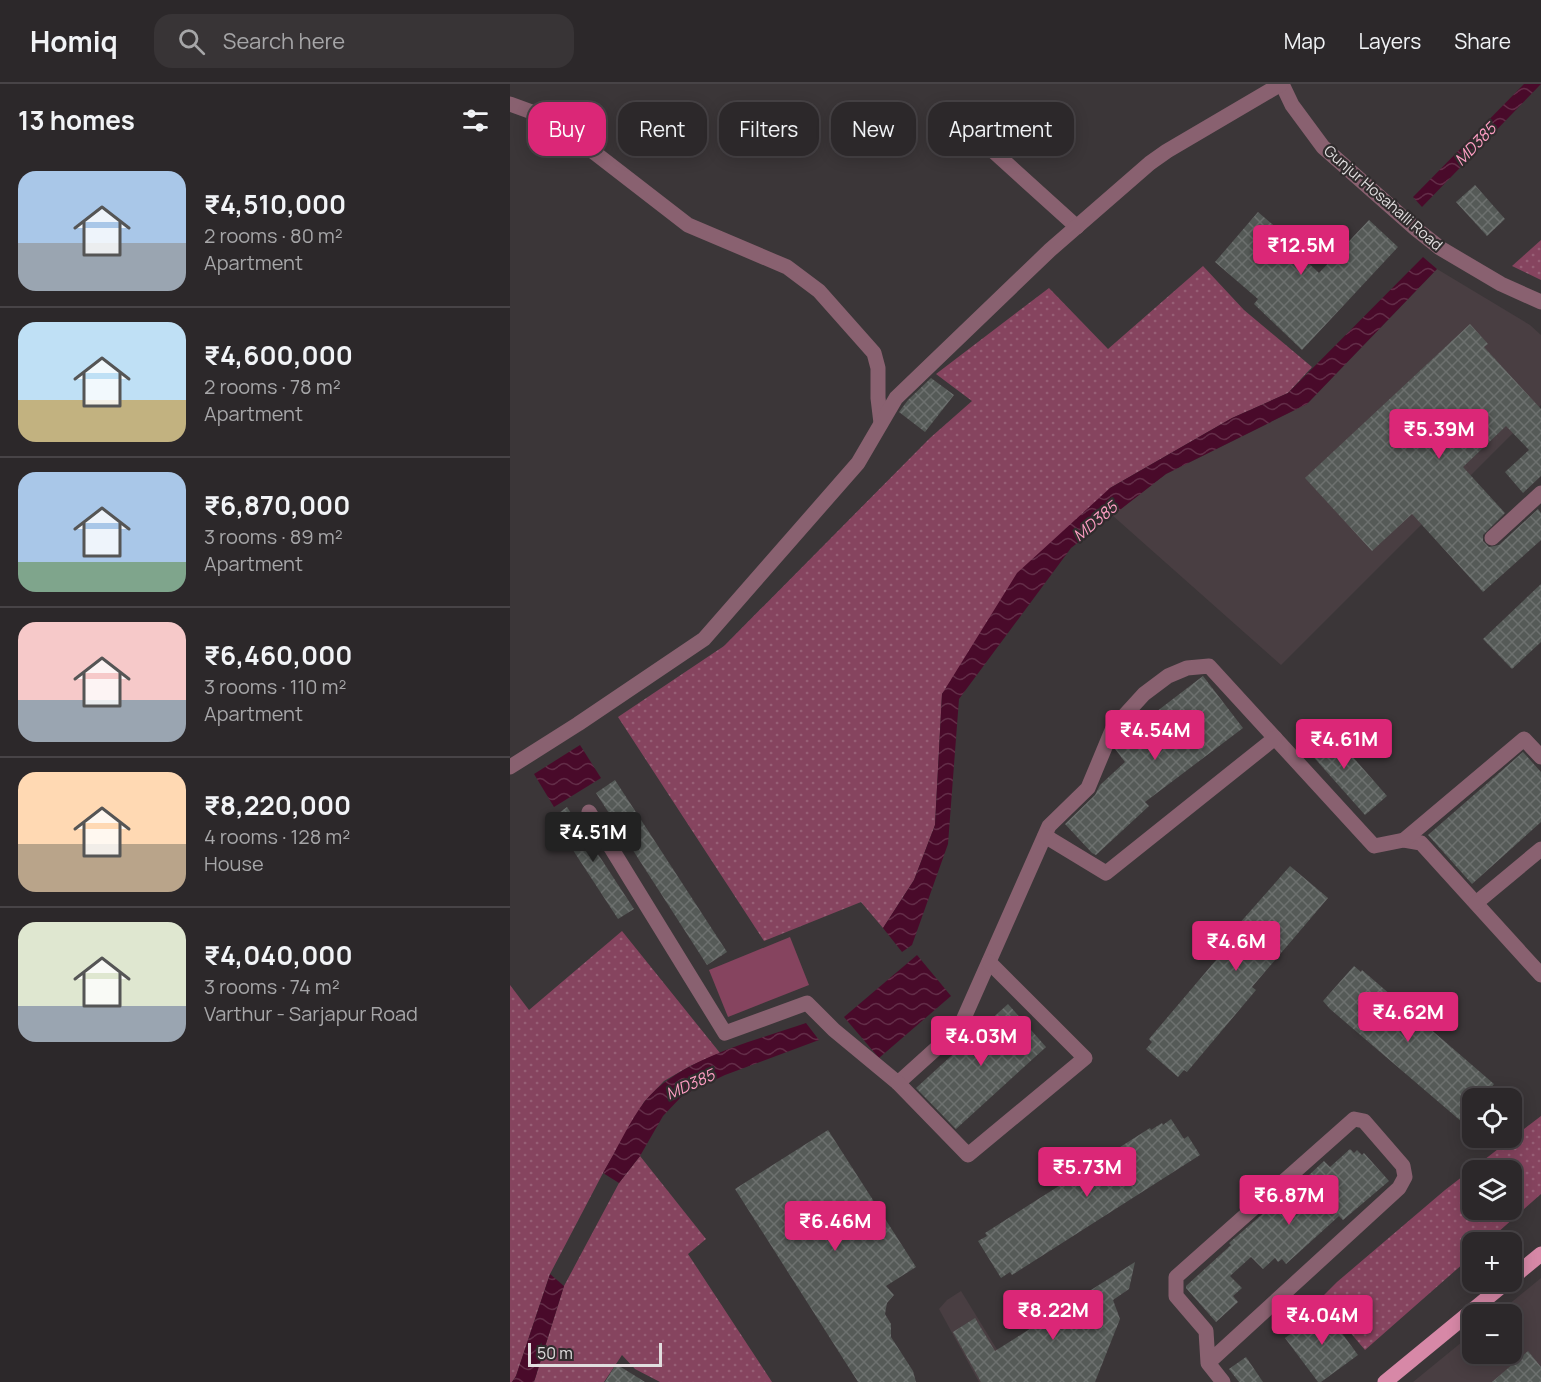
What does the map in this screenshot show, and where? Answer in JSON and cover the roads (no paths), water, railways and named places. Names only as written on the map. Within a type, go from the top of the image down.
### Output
[{"type":"main road","points":[[1522,1270],[1541,1254]]},
{"type":"main road","points":[[1395,1379],[1495,1292]]},
{"type":"street","points":[[510,767],[704,639],[858,463],[896,398],[1077,227],[1167,151],[1281,84]]},
{"type":"street","name":"Gunjur Hosahalli Road","points":[[1281,84],[1292,105],[1323,147],[1416,229],[1440,248],[1501,284],[1541,302]]},
{"type":"street","points":[[510,104],[551,119],[688,225],[787,267],[819,291],[874,353],[878,368],[881,423]]},
{"type":"street","points":[[999,156],[1077,227]]},
{"type":"street","points":[[1492,538],[1541,492]]},
{"type":"street","points":[[898,1083],[960,1027],[1049,826],[1088,788],[1113,728],[1126,711],[1144,694],[1168,676],[1187,668],[1209,666],[1374,846],[1404,840],[1421,843],[1541,975]]},
{"type":"street","points":[[1045,836],[1106,873],[1275,738]]},
{"type":"street","points":[[1404,840],[1524,739],[1541,757]]},
{"type":"street","points":[[589,812],[725,1033],[807,1003],[834,1030],[898,1083],[968,1155],[1085,1058],[989,962]]},
{"type":"street","points":[[1476,903],[1541,849]]},
{"type":"street","points":[[1208,1363],[1399,1188],[1405,1177],[1403,1166],[1364,1121],[1354,1119],[1176,1277],[1176,1296],[1206,1331],[1208,1363],[1223,1382]]},
{"type":"water","name":"MD385","points":[[1524,84],[1541,84],[1422,207],[1413,197]]},
{"type":"water","name":"MD385","points":[[1423,257],[1437,269],[1307,404],[1166,474],[1071,548],[959,699],[948,844],[912,945],[902,952],[883,928],[914,880],[935,825],[942,694],[1017,573],[1110,488],[1232,418],[1288,393]]},
{"type":"water","points":[[580,745],[601,778],[554,807],[534,774]]},
{"type":"water","points":[[917,955],[951,996],[879,1058],[844,1017]]},
{"type":"water","name":"MD385","points":[[806,1023],[819,1040],[725,1075],[683,1095],[663,1116],[640,1156],[619,1183],[603,1173],[639,1109],[660,1086],[698,1062],[742,1044]]},
{"type":"water","points":[[550,1274],[564,1286],[534,1382],[512,1382],[516,1376]]}]
